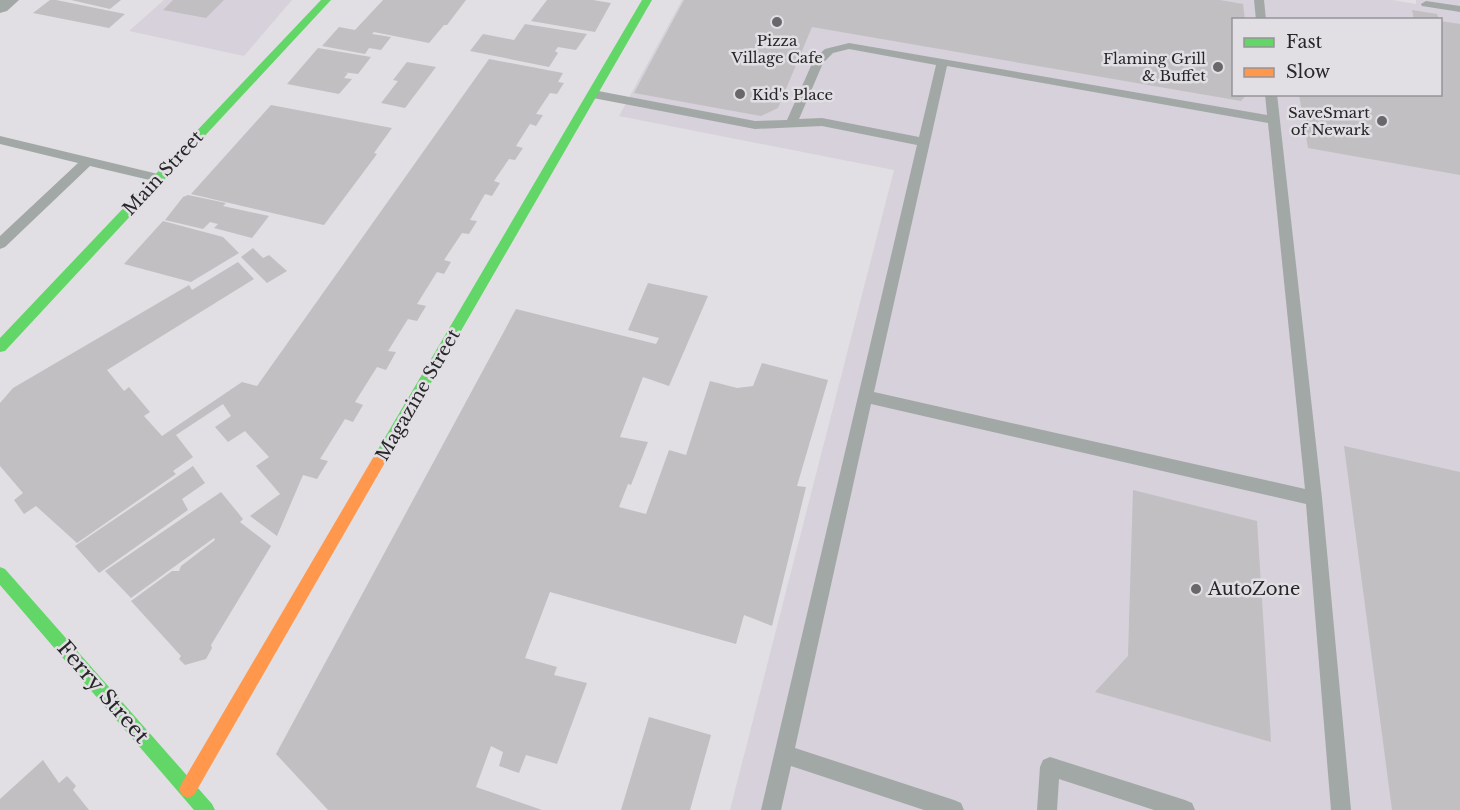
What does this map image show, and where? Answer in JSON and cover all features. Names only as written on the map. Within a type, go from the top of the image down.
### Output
[{"type":"street","points":[[0,7],[9,0]]},
{"type":"street","name":"Main Street","points":[[0,347],[326,0]]},
{"type":"street","name":"Magazine Street","points":[[188,789],[647,0]]},
{"type":"street","name":"Ferry Street","points":[[0,574],[206,810]]},
{"type":"lane","points":[[1259,0],[1262,18]]},
{"type":"lane","points":[[1426,4],[1460,9]]},
{"type":"lane","points":[[791,123],[818,61],[829,51],[849,46],[1274,120]]},
{"type":"lane","points":[[771,810],[942,62]]},
{"type":"lane","points":[[593,94],[755,125],[822,122],[923,142]]},
{"type":"lane","points":[[1271,96],[1314,498],[1341,810]]},
{"type":"lane","points":[[0,140],[158,178]]},
{"type":"lane","points":[[0,244],[88,161]]},
{"type":"lane","points":[[866,396],[1314,498]]},
{"type":"lane","points":[[783,754],[954,810]]},
{"type":"lane","points":[[1047,810],[1050,767],[1185,810]]},
{"type":"shaded area","points":[[164,0],[292,0],[244,56],[129,31]]},
{"type":"shaded area","points":[[682,0],[1393,0],[1416,4],[1416,0],[1460,0],[1460,810],[730,810],[894,170],[619,116]]},
{"type":"building","points":[[50,0],[125,14],[109,28],[33,13]]},
{"type":"building","points":[[71,0],[121,0],[110,9]]},
{"type":"building","points":[[173,0],[224,0],[206,18],[163,10]]},
{"type":"building","points":[[383,0],[466,0],[447,25],[444,25],[429,43],[374,32],[372,34],[391,37],[381,50],[369,48],[365,54],[322,46],[339,27],[355,30]]},
{"type":"building","points":[[547,0],[593,0],[611,3],[595,32],[531,21]]},
{"type":"building","points":[[684,0],[1220,0],[1243,4],[1245,18],[1232,18],[1232,96],[1245,96],[1241,101],[812,27],[778,108],[761,116],[634,93]]},
{"type":"building","points":[[1412,10],[1437,14],[1438,18],[1414,18]]},
{"type":"building","name":"SaveSmart of Newark","points":[[1442,21],[1460,24],[1460,175],[1308,148],[1299,96],[1442,96]]},
{"type":"building","points":[[525,24],[587,34],[576,50],[558,47],[555,51],[558,53],[549,67],[470,51],[483,34],[514,40]]},
{"type":"building","points":[[318,48],[371,57],[358,74],[343,72],[348,73],[344,78],[352,79],[339,94],[287,84]]},
{"type":"building","points":[[489,59],[563,73],[558,82],[564,83],[557,94],[550,93],[536,114],[543,115],[536,126],[530,124],[516,146],[523,148],[515,160],[509,159],[494,181],[500,183],[492,196],[485,194],[470,220],[477,221],[469,234],[462,233],[444,260],[451,262],[444,274],[437,272],[417,304],[426,306],[417,321],[408,319],[388,351],[396,352],[386,370],[377,367],[355,402],[363,405],[353,422],[345,419],[320,459],[328,461],[317,479],[303,475],[277,536],[250,516],[280,494],[256,466],[269,457],[245,431],[228,442],[215,427],[231,416],[223,404],[176,435],[193,457],[173,471],[176,474],[77,543],[36,506],[24,514],[14,500],[23,493],[0,466],[0,403],[13,388],[189,285],[192,290],[238,262],[254,279],[107,370],[124,391],[129,387],[150,412],[144,416],[162,436],[242,382],[257,386]]},
{"type":"building","points":[[407,62],[436,67],[405,108],[381,103],[398,81],[393,80]]},
{"type":"building","points":[[271,105],[392,128],[374,153],[377,154],[324,225],[191,194]]},
{"type":"building","points":[[188,195],[226,203],[223,206],[269,216],[252,238],[214,228],[218,224],[210,222],[203,229],[165,220],[183,197]]},
{"type":"building","points":[[163,221],[223,237],[239,253],[191,282],[124,264]]},
{"type":"building","points":[[253,248],[263,258],[269,255],[287,271],[267,283],[241,257]]},
{"type":"building","points":[[648,283],[708,296],[669,386],[643,377],[620,437],[648,442],[631,485],[628,484],[619,507],[646,514],[669,450],[686,455],[710,381],[737,388],[753,386],[762,363],[828,380],[797,486],[806,487],[772,626],[744,615],[736,644],[550,592],[525,658],[557,667],[554,675],[587,683],[557,764],[526,755],[519,773],[499,766],[503,752],[491,746],[476,787],[542,810],[328,810],[276,754],[516,309],[656,344],[659,338],[628,330]]},
{"type":"building","points":[[1344,446],[1460,472],[1460,810],[1392,810]]},
{"type":"building","points":[[193,466],[205,483],[182,499],[188,510],[99,573],[75,546]]},
{"type":"building","name":"AutoZone","points":[[1133,490],[1257,521],[1271,742],[1095,692],[1128,656]]},
{"type":"building","points":[[221,492],[243,519],[240,522],[271,546],[211,645],[212,648],[206,659],[185,665],[179,659],[181,656],[131,601],[172,571],[179,571],[181,566],[215,540],[214,538],[131,598],[105,571]]},
{"type":"building","points":[[649,717],[711,735],[690,810],[621,810]]},
{"type":"building","points":[[43,760],[59,783],[67,776],[76,786],[73,790],[89,810],[0,810],[0,799]]},
{"type":"traffic: fast","points":[[0,347],[326,0]]},
{"type":"traffic: fast","points":[[382,455],[647,0]]},
{"type":"traffic: fast","points":[[0,574],[206,810]]},
{"type":"traffic: slow","points":[[188,789],[382,455]]},
{"type":"place","name":"Pizza Village Cafe","points":[[777,22]]},
{"type":"place","name":"Flaming Grill & Buffet","points":[[1218,67]]},
{"type":"place","name":"Kid's Place","points":[[740,94]]},
{"type":"place","name":"SaveSmart of Newark","points":[[1382,121]]},
{"type":"place","name":"AutoZone","points":[[1196,589]]}]
